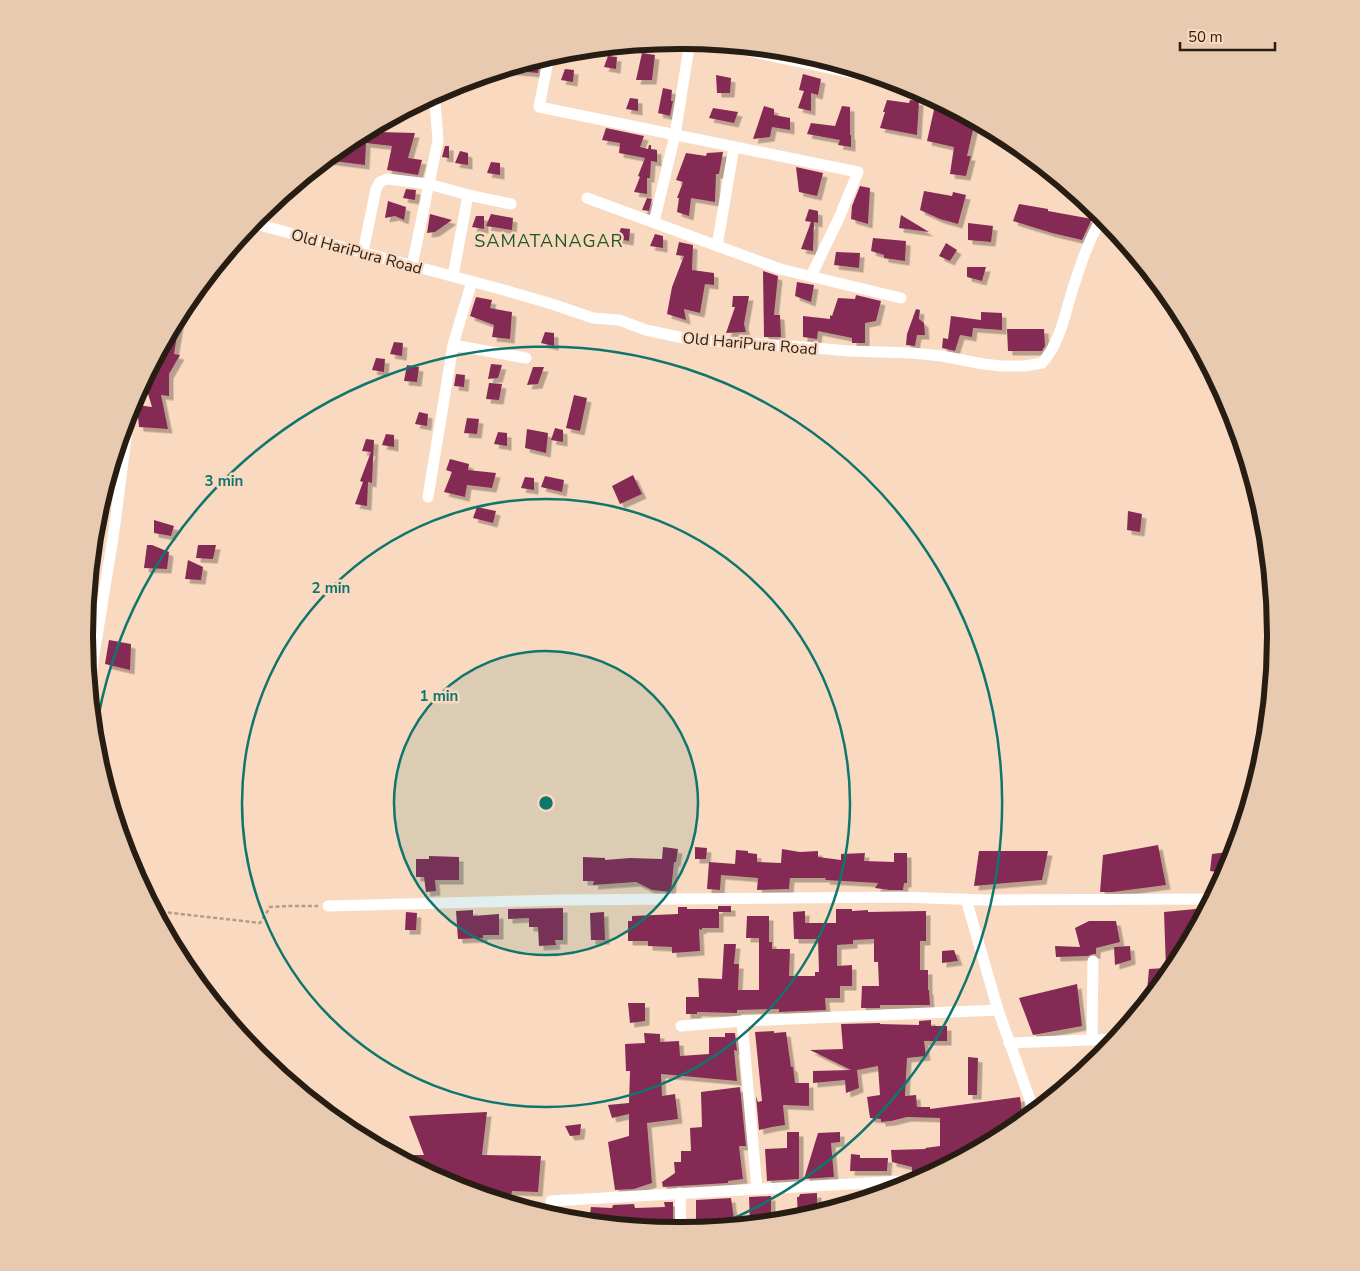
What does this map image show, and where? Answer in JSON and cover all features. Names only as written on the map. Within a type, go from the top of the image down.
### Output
[{"type":"street","points":[[654,222],[675,135],[689,49]]},
{"type":"street","points":[[783,58],[816,65]]},
{"type":"street","points":[[547,64],[538,107],[858,172],[839,218],[811,276]]},
{"type":"street","points":[[412,266],[438,140],[435,102]]},
{"type":"street","points":[[717,246],[734,147]]},
{"type":"street","points":[[363,252],[376,189],[380,182],[387,179],[429,184],[511,204]]},
{"type":"street","points":[[453,276],[468,195]]},
{"type":"street","points":[[587,198],[780,269],[901,298]]},
{"type":"street","name":"Old HariPura Road","points":[[261,225],[472,281],[593,318],[619,320],[646,330],[693,340],[849,351],[912,353],[942,356],[983,364],[1025,366],[1042,363],[1052,349],[1063,322],[1080,266],[1098,224]]},
{"type":"street","points":[[428,497],[454,345],[472,281]]},
{"type":"street","points":[[454,345],[526,358]]},
{"type":"street","points":[[94,655],[114,530],[125,444]]},
{"type":"street","points":[[328,906],[900,896],[966,899],[1204,899]]},
{"type":"street","points":[[966,899],[998,1010],[1032,1105]]},
{"type":"street","points":[[1092,1040],[1093,962]]},
{"type":"street","points":[[681,1026],[742,1020],[998,1010]]},
{"type":"street","points":[[742,1020],[757,1189]]},
{"type":"street","points":[[1009,1043],[1105,1039]]},
{"type":"street","points":[[551,1207],[551,1201],[896,1181]]},
{"type":"street","points":[[680,1193],[681,1222]]},
{"type":"path","points":[[163,912],[260,923],[270,908],[328,906]]},
{"type":"building","points":[[642,53],[655,55],[652,80],[636,80]]},
{"type":"building","points":[[608,56],[617,57],[616,69],[604,67]]},
{"type":"building","points":[[539,66],[538,73],[520,71]]},
{"type":"building","points":[[565,69],[574,70],[573,82],[561,80]]},
{"type":"building","points":[[803,74],[821,79],[818,95],[811,93],[811,111],[798,108],[804,91],[799,90]]},
{"type":"building","points":[[716,75],[731,78],[730,93],[717,93]]},
{"type":"building","points":[[663,88],[672,90],[671,101],[673,101],[670,116],[658,113]]},
{"type":"building","points":[[630,98],[638,99],[638,111],[626,109]]},
{"type":"building","points":[[887,100],[909,103],[910,100],[919,101],[917,135],[880,128]]},
{"type":"building","points":[[764,106],[774,109],[774,115],[790,118],[790,130],[772,127],[770,137],[753,139]]},
{"type":"building","points":[[842,106],[850,107],[851,147],[838,145],[840,140],[807,134],[811,123],[835,126]]},
{"type":"building","points":[[935,107],[974,127],[967,156],[971,156],[966,176],[950,174],[954,147],[927,141]]},
{"type":"building","points":[[713,108],[738,112],[734,123],[709,118]]},
{"type":"building","points":[[606,128],[644,136],[640,147],[648,149],[649,145],[651,145],[651,149],[657,150],[657,162],[651,161],[650,178],[647,178],[647,194],[634,192],[645,158],[619,153],[620,143],[602,140]]},
{"type":"building","points":[[379,132],[415,133],[408,158],[422,160],[418,175],[387,170],[392,146],[366,143],[365,165],[335,161]]},
{"type":"building","points":[[445,146],[449,146],[449,158],[442,157]]},
{"type":"building","points":[[460,151],[468,153],[468,165],[455,163]]},
{"type":"building","points":[[723,152],[719,174],[716,174],[715,202],[691,198],[689,216],[677,212],[679,198],[677,198],[683,182],[676,180],[686,153],[706,156],[707,153]]},
{"type":"building","points":[[491,162],[500,163],[500,175],[487,173]]},
{"type":"building","points":[[796,167],[823,173],[817,196],[799,192]]},
{"type":"building","points":[[860,186],[870,188],[868,224],[851,219],[852,206]]},
{"type":"building","points":[[406,189],[416,190],[415,200],[403,198]]},
{"type":"building","points":[[924,191],[952,196],[953,192],[966,195],[958,224],[940,219],[920,210]]},
{"type":"building","points":[[647,198],[652,199],[649,211],[642,210]]},
{"type":"building","points":[[388,201],[406,207],[404,220],[395,216],[385,218]]},
{"type":"building","points":[[1019,204],[1092,219],[1082,240],[1013,221]]},
{"type":"building","points":[[809,209],[818,211],[818,223],[814,222],[813,251],[801,249],[811,222],[805,221]]},
{"type":"building","points":[[430,214],[452,220],[435,232],[427,233]]},
{"type":"building","points":[[491,214],[513,218],[512,230],[486,226]]},
{"type":"building","points":[[901,215],[929,232],[899,228]]},
{"type":"building","points":[[476,216],[484,216],[484,229],[472,227]]},
{"type":"building","points":[[968,223],[993,226],[991,242],[968,240]]},
{"type":"building","points":[[621,228],[630,229],[629,241],[617,239]]},
{"type":"building","points":[[655,234],[663,236],[663,248],[650,246]]},
{"type":"building","points":[[873,238],[906,241],[905,261],[884,258],[884,255],[871,251]]},
{"type":"building","points":[[679,242],[693,245],[692,270],[714,273],[714,285],[705,284],[700,313],[684,309],[686,320],[667,314],[672,287],[684,256],[676,255]]},
{"type":"building","points":[[946,243],[957,250],[950,261],[939,256]]},
{"type":"building","points":[[836,252],[860,253],[859,268],[834,265]]},
{"type":"building","points":[[967,267],[986,267],[982,281],[967,277]]},
{"type":"building","points":[[763,271],[778,276],[774,315],[780,315],[781,337],[764,337]]},
{"type":"building","points":[[797,282],[814,285],[811,302],[795,296]]},
{"type":"building","points":[[856,295],[881,301],[876,321],[865,323],[865,343],[852,343],[852,338],[818,331],[817,339],[803,337],[803,316],[830,319],[838,298],[855,299]]},
{"type":"building","points":[[733,296],[749,296],[744,324],[746,332],[726,333],[735,307],[732,307]]},
{"type":"building","points":[[476,297],[492,300],[490,308],[512,312],[510,339],[492,337],[494,325],[470,316]]},
{"type":"building","points":[[916,309],[920,310],[919,319],[924,323],[925,335],[917,335],[915,346],[906,345],[907,334]]},
{"type":"building","points":[[981,312],[1002,313],[1002,330],[973,328],[972,337],[960,335],[955,351],[942,348],[943,338],[948,339],[951,316],[981,320]]},
{"type":"building","points":[[1007,329],[1044,329],[1045,346],[1042,351],[1008,351]]},
{"type":"building","points":[[545,332],[554,333],[554,346],[541,343]]},
{"type":"building","points":[[177,333],[174,354],[180,355],[169,374],[169,396],[161,395],[168,429],[139,427],[138,412],[141,405],[152,407],[147,391]]},
{"type":"building","points":[[394,342],[403,343],[402,356],[390,354]]},
{"type":"building","points":[[376,358],[385,359],[384,372],[372,370]]},
{"type":"building","points":[[491,364],[502,365],[498,378],[488,379]]},
{"type":"building","points":[[407,365],[419,367],[417,382],[404,381]]},
{"type":"building","points":[[533,367],[544,367],[538,384],[527,385]]},
{"type":"building","points":[[456,374],[465,375],[464,387],[454,386]]},
{"type":"building","points":[[489,383],[502,384],[499,400],[486,399]]},
{"type":"building","points":[[574,395],[587,398],[580,431],[566,428]]},
{"type":"building","points":[[419,412],[428,414],[427,426],[415,424]]},
{"type":"building","points":[[467,418],[479,419],[477,434],[464,433]]},
{"type":"building","points":[[555,428],[563,430],[563,442],[551,440]]},
{"type":"building","points":[[527,429],[548,433],[546,453],[525,448]]},
{"type":"building","points":[[498,432],[507,433],[507,446],[494,444]]},
{"type":"building","points":[[386,434],[394,435],[394,447],[382,445]]},
{"type":"building","points":[[366,439],[374,440],[372,483],[368,482],[367,506],[355,504],[363,482],[360,481],[371,452],[362,451]]},
{"type":"building","points":[[450,459],[469,464],[468,470],[496,473],[492,488],[467,485],[465,497],[444,492],[452,472],[446,470]]},
{"type":"building","points":[[633,475],[642,494],[620,504],[612,486]]},
{"type":"building","points":[[545,476],[564,480],[562,492],[541,487]]},
{"type":"building","points":[[525,477],[534,478],[534,490],[521,488]]},
{"type":"building","points":[[477,507],[496,511],[493,523],[473,518]]},
{"type":"building","points":[[1128,511],[1142,514],[1140,532],[1127,530]]},
{"type":"building","points":[[154,520],[174,526],[171,536],[154,533]]},
{"type":"building","points":[[147,545],[152,545],[169,552],[167,569],[144,568]]},
{"type":"building","points":[[198,545],[216,545],[213,559],[196,558]]},
{"type":"building","points":[[188,560],[203,567],[201,580],[185,579]]},
{"type":"building","points":[[109,640],[131,644],[130,670],[105,664]]},
{"type":"building","points":[[1158,845],[1166,885],[1100,892],[1103,855]]},
{"type":"building","points":[[663,847],[678,849],[676,862],[674,862],[671,892],[652,890],[636,882],[593,885],[594,881],[583,881],[583,857],[605,858],[605,860],[630,858],[662,859]]},
{"type":"building","points":[[695,847],[707,848],[706,859],[695,859]]},
{"type":"building","points":[[782,849],[800,852],[818,851],[818,857],[841,860],[841,854],[865,853],[864,861],[894,862],[894,853],[907,853],[907,883],[904,883],[903,890],[890,890],[875,888],[878,883],[825,880],[826,878],[790,878],[789,889],[757,890],[758,878],[721,875],[720,890],[707,889],[709,862],[735,864],[736,850],[757,854],[757,862],[781,863]]},
{"type":"building","points":[[979,851],[1048,851],[1042,880],[974,886]]},
{"type":"building","points":[[1225,852],[1217,872],[1210,871],[1212,854]]},
{"type":"building","points":[[429,856],[459,857],[459,880],[435,880],[436,891],[426,892],[424,877],[416,877],[416,859],[429,859]]},
{"type":"building","points":[[718,906],[731,906],[731,912],[719,912],[719,928],[699,929],[700,951],[672,953],[672,947],[648,946],[648,941],[628,941],[628,921],[632,921],[632,916],[678,914],[678,907],[687,907],[687,909],[718,909]]},
{"type":"building","points":[[563,908],[563,940],[555,940],[556,945],[539,946],[538,927],[529,927],[529,918],[508,919],[508,909]]},
{"type":"building","points":[[836,909],[868,910],[868,912],[926,911],[926,941],[920,941],[920,970],[928,970],[930,1005],[880,1005],[880,1008],[861,1008],[862,986],[879,986],[878,962],[874,962],[874,939],[853,940],[853,944],[837,945],[837,966],[852,965],[852,986],[840,986],[840,998],[825,998],[826,1010],[779,1012],[779,1009],[737,1010],[737,1013],[697,1012],[697,1014],[686,1014],[686,997],[699,997],[698,978],[722,979],[724,944],[736,944],[734,964],[739,964],[738,990],[759,990],[759,938],[746,938],[747,916],[769,916],[769,942],[772,942],[772,949],[790,949],[789,976],[815,976],[815,972],[819,972],[818,939],[794,939],[793,912],[805,911],[805,923],[836,923]]},
{"type":"building","points":[[1199,909],[1166,964],[1164,912]]},
{"type":"building","points":[[473,910],[473,916],[499,914],[499,935],[483,935],[483,938],[458,939],[456,911]]},
{"type":"building","points":[[406,912],[417,913],[416,930],[405,930]]},
{"type":"building","points":[[604,912],[605,940],[591,940],[590,913]]},
{"type":"building","points":[[1089,921],[1116,921],[1120,942],[1096,948],[1096,954],[1088,956],[1056,957],[1055,946],[1080,947],[1075,928]]},
{"type":"building","points":[[1130,946],[1131,960],[1115,965],[1114,947]]},
{"type":"building","points":[[954,950],[958,961],[942,963],[942,951]]},
{"type":"building","points":[[1163,968],[1147,992],[1149,969]]},
{"type":"building","points":[[1077,984],[1082,1026],[1033,1035],[1019,998]]},
{"type":"building","points":[[628,1003],[645,1003],[645,1021],[630,1023]]},
{"type":"building","points":[[931,1020],[931,1026],[947,1026],[947,1041],[924,1041],[926,1056],[907,1058],[905,1096],[916,1095],[917,1107],[930,1107],[930,1109],[1020,1097],[1022,1112],[973,1144],[940,1162],[912,1173],[912,1167],[892,1162],[891,1150],[926,1149],[940,1146],[940,1118],[907,1117],[881,1122],[881,1119],[870,1118],[867,1097],[880,1095],[878,1066],[857,1070],[859,1088],[846,1093],[845,1080],[813,1083],[813,1071],[851,1070],[810,1050],[843,1049],[841,1024],[919,1025],[919,1021]]},
{"type":"building","points":[[774,1031],[774,1033],[786,1032],[795,1083],[809,1083],[809,1106],[783,1105],[785,1125],[759,1130],[756,1096],[758,1102],[762,1101],[755,1032]]},
{"type":"building","points":[[644,1033],[660,1034],[660,1042],[679,1041],[680,1056],[709,1054],[709,1037],[725,1037],[725,1033],[735,1033],[737,1051],[734,1050],[737,1081],[661,1074],[662,1096],[675,1094],[678,1119],[647,1123],[652,1183],[634,1189],[615,1190],[608,1142],[629,1136],[629,1114],[612,1118],[608,1105],[629,1103],[630,1071],[626,1071],[625,1044],[645,1043]]},
{"type":"building","points":[[968,1057],[978,1058],[977,1095],[968,1095]]},
{"type":"building","points":[[740,1087],[746,1146],[739,1146],[743,1179],[728,1181],[728,1183],[663,1187],[662,1182],[675,1173],[674,1162],[681,1162],[681,1151],[691,1151],[690,1128],[702,1127],[701,1092]]},
{"type":"building","points":[[487,1112],[482,1155],[541,1156],[538,1192],[512,1191],[511,1197],[455,1178],[407,1155],[424,1155],[409,1116]]},
{"type":"building","points":[[581,1124],[580,1135],[570,1136],[565,1126]]},
{"type":"building","points":[[787,1132],[799,1132],[799,1179],[767,1181],[765,1149],[787,1148]]},
{"type":"building","points":[[840,1132],[840,1142],[831,1143],[834,1177],[804,1179],[818,1133]]},
{"type":"building","points":[[851,1154],[860,1155],[860,1158],[888,1158],[887,1171],[850,1171]]},
{"type":"building","points":[[817,1193],[817,1206],[798,1210],[797,1197],[800,1194]]},
{"type":"building","points":[[771,1196],[771,1215],[750,1218],[749,1197]]},
{"type":"building","points":[[731,1198],[734,1219],[696,1222],[696,1200]]},
{"type":"building","points":[[664,1202],[673,1202],[673,1221],[642,1221],[590,1215],[591,1207],[612,1208],[613,1205],[634,1204],[635,1208],[665,1207]]},
{"type":"district","name":"SAMATANAGAR","points":[[549,241]]}]
